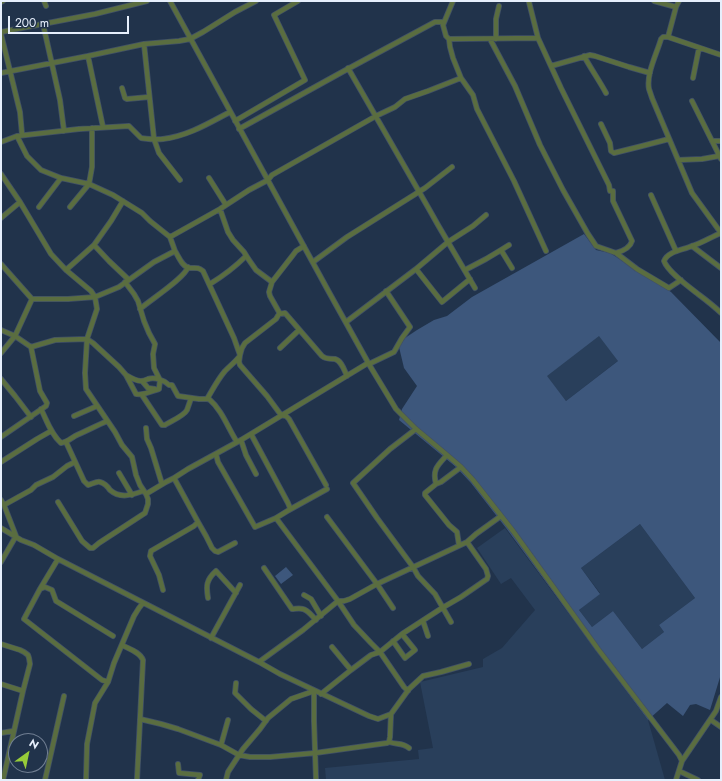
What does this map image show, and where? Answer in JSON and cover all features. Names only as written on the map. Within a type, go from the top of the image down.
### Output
[{"type":"street","points":[[22,134],[20,112],[1,33],[95,14],[147,1]]},
{"type":"street","points":[[170,1],[312,262],[396,409],[416,429],[461,467],[473,480],[502,516],[598,649],[674,748],[682,761]]},
{"type":"street","points":[[1,73],[144,44],[190,39],[256,1]]},
{"type":"street","points":[[235,121],[305,80],[274,15],[298,1]]},
{"type":"street","points":[[453,1],[442,25],[446,36],[450,39],[538,38]]},
{"type":"street","points":[[654,1],[676,7]]},
{"type":"street","points":[[668,37],[679,1]]},
{"type":"street","points":[[528,2],[538,38],[609,185],[610,191],[613,191],[613,201],[632,241],[628,248],[616,253]]},
{"type":"street","points":[[496,39],[496,19],[499,6]]},
{"type":"street","points":[[239,129],[348,68],[435,22],[444,22]]},
{"type":"street","points":[[43,24],[60,100],[64,131]]},
{"type":"street","points":[[720,53],[699,48],[668,37],[663,37],[661,39],[650,73],[649,89],[692,193],[721,233],[692,246],[676,251],[665,258],[664,261],[680,280],[721,313]]},
{"type":"street","points":[[450,39],[450,47],[453,58],[461,78],[473,95],[477,109],[514,181],[546,251]]},
{"type":"street","points":[[490,39],[563,190],[596,246],[616,253],[637,269],[669,288],[680,280]]},
{"type":"street","points":[[144,44],[154,140],[159,153],[180,180]]},
{"type":"street","points":[[693,78],[699,48]]},
{"type":"street","points":[[551,66],[590,55],[650,73]]},
{"type":"street","points":[[88,56],[103,127]]},
{"type":"street","points":[[584,56],[606,93]]},
{"type":"street","points":[[348,68],[475,288]]},
{"type":"street","points":[[170,237],[268,180],[272,174],[395,107],[405,99],[428,92],[461,78]]},
{"type":"street","points":[[122,88],[125,98],[127,99],[149,97]]},
{"type":"street","points":[[678,160],[720,158],[692,101]]},
{"type":"street","points":[[1,142],[22,134],[128,126],[142,138],[154,140],[164,139],[202,127],[230,112]]},
{"type":"street","points":[[601,124],[610,143],[611,151],[614,153],[669,139]]},
{"type":"street","points":[[70,208],[89,184],[92,167],[92,128]]},
{"type":"street","points":[[17,136],[27,156],[40,170],[61,178],[89,184],[113,195],[142,213],[170,237],[175,251],[183,264],[188,267],[201,269],[210,284],[234,338],[240,356]]},
{"type":"street","points":[[712,141],[721,141]]},
{"type":"street","points":[[312,262],[424,188],[452,167]]},
{"type":"street","points":[[1,174],[20,202],[51,254],[66,270],[91,290],[95,297],[97,309],[87,340],[85,385],[88,394],[115,432],[122,445],[132,457],[136,475],[148,499],[145,513],[93,548],[90,548],[82,541],[58,502]]},
{"type":"street","points":[[39,207],[61,178]]},
{"type":"street","points":[[209,178],[226,205]]},
{"type":"street","points":[[651,195],[676,251]]},
{"type":"street","points":[[66,270],[94,245],[123,201]]},
{"type":"street","points":[[1,218],[20,202]]},
{"type":"street","points":[[220,209],[228,232],[233,240],[244,252],[256,270],[272,282]]},
{"type":"street","points":[[346,322],[448,242],[473,226],[486,215]]},
{"type":"street","points":[[94,245],[127,281],[134,294],[149,333],[155,344],[154,368],[160,380],[159,390]]},
{"type":"street","points":[[465,270],[508,245]]},
{"type":"street","points":[[279,314],[269,292],[272,282],[293,255],[304,246]]},
{"type":"street","points":[[692,246],[721,268]]},
{"type":"street","points":[[501,250],[512,268]]},
{"type":"street","points":[[1,264],[32,299],[95,297],[119,287],[154,262],[175,251]]},
{"type":"street","points":[[210,284],[226,274],[246,256]]},
{"type":"street","points":[[140,309],[179,279],[188,267]]},
{"type":"street","points":[[416,268],[442,302],[470,279]]},
{"type":"street","points":[[66,442],[84,481],[88,485],[100,482],[116,494],[132,495],[144,492],[162,484],[251,434],[347,376],[394,352],[410,327],[386,292]]},
{"type":"street","points":[[1,353],[15,336],[32,299]]},
{"type":"street","points":[[216,454],[218,462],[255,527],[276,518],[327,487],[289,419],[286,416],[281,415],[267,396],[242,368],[239,362],[242,348],[245,343],[276,319],[279,314],[287,314],[322,356],[326,359],[338,360],[343,366],[347,376]]},
{"type":"street","points":[[1,330],[15,336],[31,347],[40,391],[47,403],[46,406],[1,437]]},
{"type":"street","points":[[280,348],[299,330]]},
{"type":"street","points":[[31,347],[55,340],[87,340],[93,343],[112,360],[126,375],[136,394],[142,395],[159,390]]},
{"type":"street","points":[[208,399],[224,372],[240,356]]},
{"type":"street","points":[[126,375],[142,381],[148,379],[160,380],[169,385],[172,384],[178,396],[209,399],[213,402],[239,441],[256,474]]},
{"type":"street","points":[[1,379],[30,417]]},
{"type":"street","points":[[142,381],[148,388],[159,390]]},
{"type":"street","points":[[142,395],[162,425],[165,425],[184,415],[188,410],[188,406],[192,398]]},
{"type":"street","points":[[74,416],[97,406]]},
{"type":"street","points":[[41,409],[51,431],[61,444],[107,421]]},
{"type":"street","points":[[146,428],[147,439],[162,484]]},
{"type":"street","points":[[416,429],[390,449],[353,483],[418,576],[434,594],[451,622]]},
{"type":"street","points":[[1,462],[51,431]]},
{"type":"street","points":[[251,434],[288,503],[290,508],[289,510]]},
{"type":"street","points":[[436,484],[434,477],[436,467],[447,455]]},
{"type":"street","points":[[4,506],[75,462]]},
{"type":"street","points":[[459,545],[456,532],[425,495],[425,493],[461,467]]},
{"type":"street","points":[[119,472],[132,495]]},
{"type":"street","points":[[174,478],[212,548],[216,552],[222,551],[235,543]]},
{"type":"street","points":[[1,500],[16,536]]},
{"type":"street","points":[[259,662],[316,620],[338,601],[350,599],[377,584],[467,542],[502,516]]},
{"type":"street","points":[[327,517],[393,608]]},
{"type":"street","points":[[276,518],[338,601],[354,625],[380,652],[408,692]]},
{"type":"street","points":[[163,590],[159,575],[150,556],[151,551],[194,526],[198,522]]},
{"type":"street","points":[[1,528],[21,540],[34,545],[58,559],[280,674],[375,719],[391,714],[414,684],[423,676],[469,664]]},
{"type":"street","points":[[1,562],[16,536]]},
{"type":"street","points":[[321,694],[371,655],[380,652],[402,634],[488,578],[486,569],[467,542]]},
{"type":"street","points":[[58,559],[24,619],[102,680],[108,682]]},
{"type":"street","points":[[264,568],[292,609],[303,608],[316,620]]},
{"type":"street","points":[[208,598],[206,586],[216,571],[236,593]]},
{"type":"street","points":[[211,638],[240,585]]},
{"type":"street","points":[[40,589],[45,587],[52,590],[56,601],[113,636]]},
{"type":"street","points":[[304,594],[311,599],[321,616]]},
{"type":"street","points":[[86,780],[87,744],[95,703],[108,682],[114,663],[138,608],[143,603]]},
{"type":"street","points":[[422,621],[428,636]]},
{"type":"street","points":[[393,641],[406,658],[415,650],[402,634]]},
{"type":"street","points":[[1,644],[20,650],[28,655],[30,664],[2,779]]},
{"type":"street","points":[[122,646],[139,654],[142,658],[137,780]]},
{"type":"street","points":[[332,647],[350,670]]},
{"type":"street","points":[[236,683],[235,692],[251,709],[266,720]]},
{"type":"street","points":[[1,684],[23,690]]},
{"type":"street","points":[[226,780],[228,772],[239,755],[266,720],[290,699],[314,691]]},
{"type":"street","points":[[314,691],[316,780]]},
{"type":"street","points":[[46,780],[64,696]]},
{"type":"street","points":[[676,780],[682,761],[711,720],[721,697]]},
{"type":"street","points":[[389,742],[391,714]]},
{"type":"street","points":[[140,719],[161,724],[221,744],[239,755],[250,757],[270,757],[315,753],[389,742],[403,744],[409,748]]},
{"type":"street","points":[[221,744],[228,720]]},
{"type":"street","points":[[711,720],[721,727]]},
{"type":"street","points":[[1,733],[13,731]]},
{"type":"street","points":[[178,764],[179,773],[200,774],[198,780]]},
{"type":"street","points":[[679,771],[698,780]]},
{"type":"shaded area","points":[[584,234],[596,250],[610,253],[671,292],[721,343],[721,674],[710,710],[696,704],[690,705],[683,716],[667,703],[648,720],[471,483],[456,467],[399,420],[402,409],[417,386],[404,368],[399,347],[405,338],[434,320],[447,316],[472,297]],"holes":[[[599,336],[618,361],[566,401],[547,376]],[[640,524],[695,598],[659,625],[664,632],[642,649],[613,611],[592,627],[579,610],[600,594],[581,568]]]},
{"type":"shaded area","points":[[599,335],[619,360],[566,401],[546,376]]},
{"type":"shaded area","points":[[640,524],[695,598],[659,625],[664,632],[642,649],[613,611],[592,627],[579,610],[600,593],[581,568]]},
{"type":"shaded area","points":[[505,528],[648,720],[665,780],[326,780],[325,768],[419,759],[418,750],[433,748],[420,682],[483,667],[483,659],[502,648],[535,610],[511,578],[501,584],[477,548]]},
{"type":"shaded area","points":[[286,567],[293,575],[281,584],[275,576]]}]
